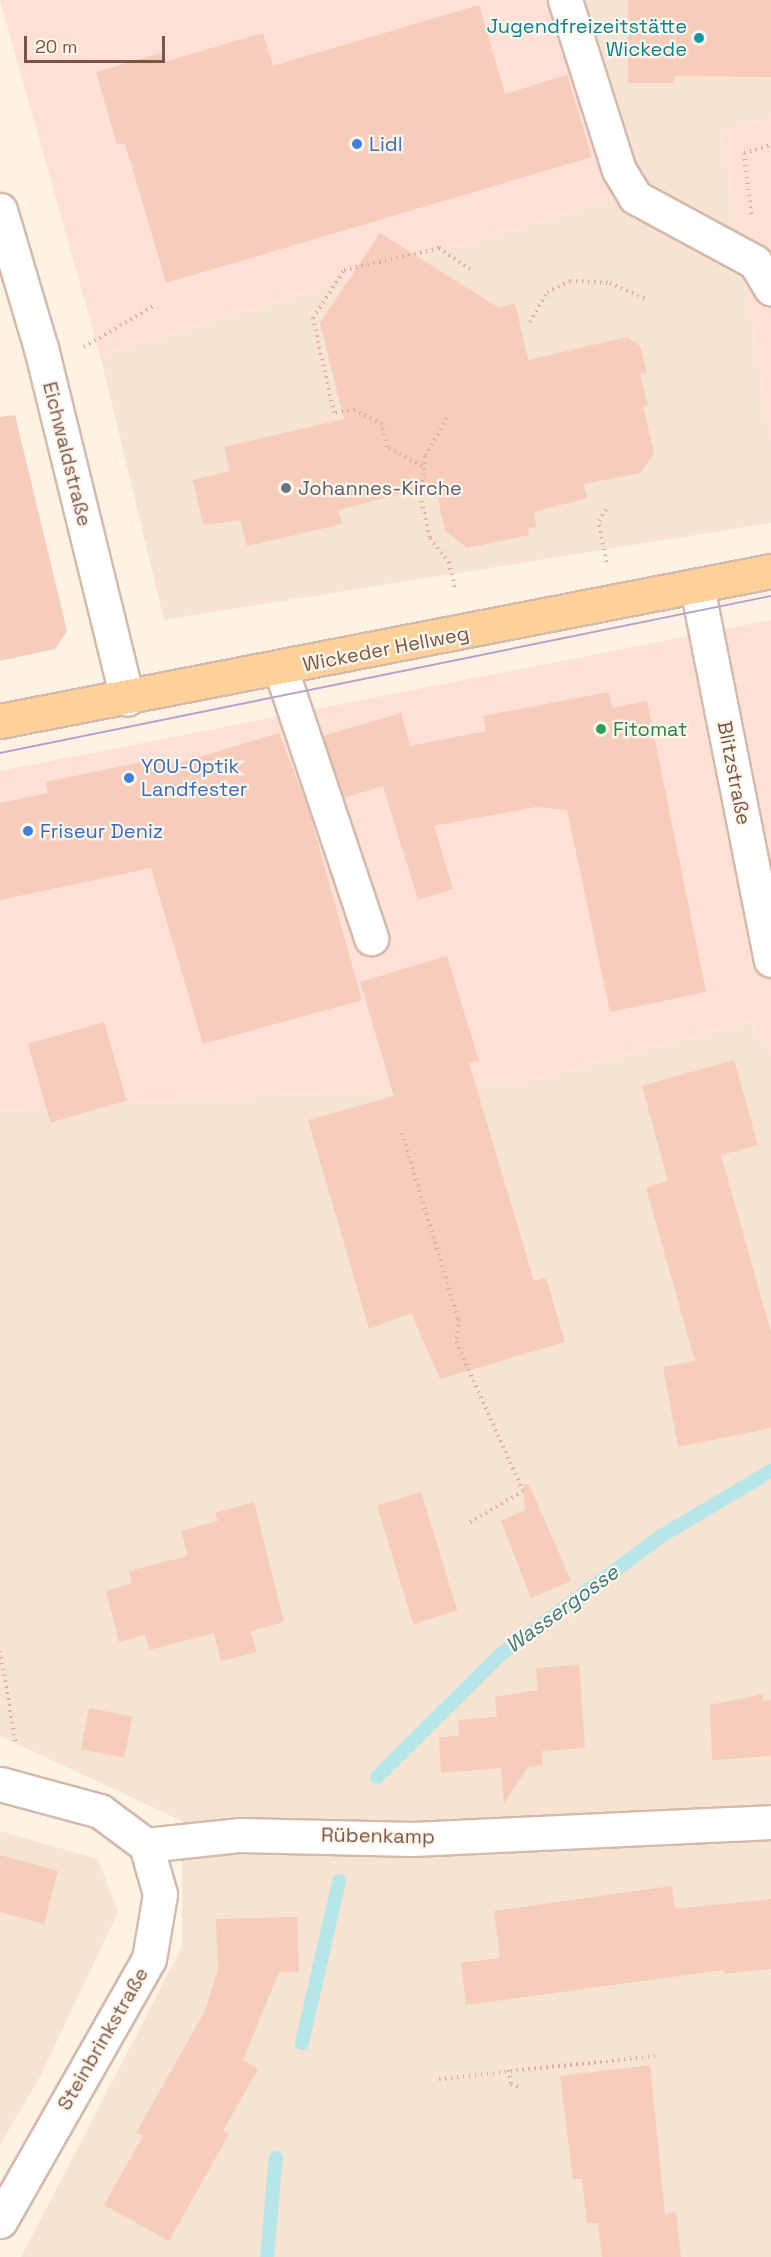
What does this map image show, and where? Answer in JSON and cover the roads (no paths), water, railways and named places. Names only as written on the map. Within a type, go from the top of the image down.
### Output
[{"type":"main road","name":"Wickeder Hellweg","points":[[0,721],[281,670],[771,571]]},
{"type":"street","points":[[565,0],[619,170],[634,197],[755,262],[771,289]]},
{"type":"street","name":"Eichwaldstraße","points":[[0,210],[41,348],[128,699]]},
{"type":"street","name":"Blitzstraße","points":[[697,586],[771,960]]},
{"type":"street","points":[[281,670],[371,938]]},
{"type":"street","points":[[0,1784],[100,1812],[146,1845]]},
{"type":"street","name":"Rübenkamp","points":[[146,1845],[240,1835],[413,1839],[771,1822]]},
{"type":"street","name":"Steinbrinkstraße","points":[[0,2221],[148,1959],[160,1894],[146,1845]]},
{"type":"waterway","name":"Wassergosse","points":[[377,1777],[500,1655],[663,1535],[771,1471]]},
{"type":"waterway","name":"Wassergosse","points":[[302,2043],[339,1881]]},
{"type":"waterway","name":"Wassergosse","points":[[267,2257],[276,2157]]},
{"type":"tram line","points":[[0,753],[771,596]]},
{"type":"place","name":"Jugendfreizeitstätte Wickede","points":[[699,38]]},
{"type":"place","name":"Lidl","points":[[357,144]]},
{"type":"place","name":"Johannes-Kirche","points":[[286,488]]},
{"type":"place","name":"Fitomat","points":[[601,729]]},
{"type":"place","name":"YOU-Optik Landfester","points":[[129,778]]},
{"type":"place","name":"Friseur Deniz","points":[[28,831]]}]
